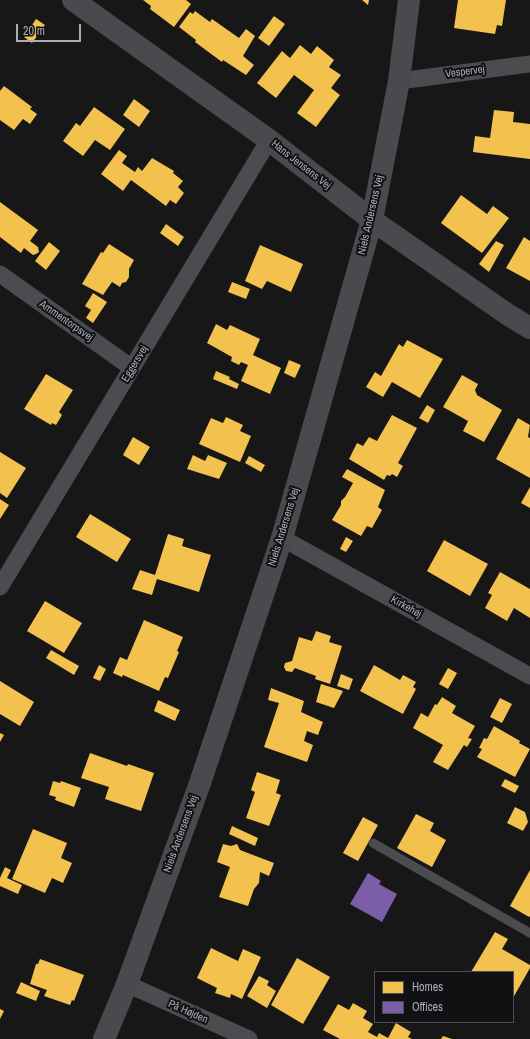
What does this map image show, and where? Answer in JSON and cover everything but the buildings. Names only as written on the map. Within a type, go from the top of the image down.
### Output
[{"type":"street","name":"Hans Jensens Vej","points":[[73,0],[269,140],[372,220],[507,314],[530,328]]},
{"type":"street","name":"Niels Andersens Vej","points":[[104,1039],[127,984],[200,783],[282,538],[372,220],[400,81],[409,0]]},
{"type":"street","name":"Vespervej","points":[[400,81],[530,64]]},
{"type":"street","name":"Eggersvej","points":[[0,587],[269,140]]},
{"type":"street","name":"Ammentorpsvej","points":[[0,274],[132,368]]},
{"type":"street","name":"Kirkehøj","points":[[282,538],[530,676]]},
{"type":"street","name":"På Højden","points":[[127,984],[249,1039]]},
{"type":"lane","points":[[373,843],[530,933]]}]
